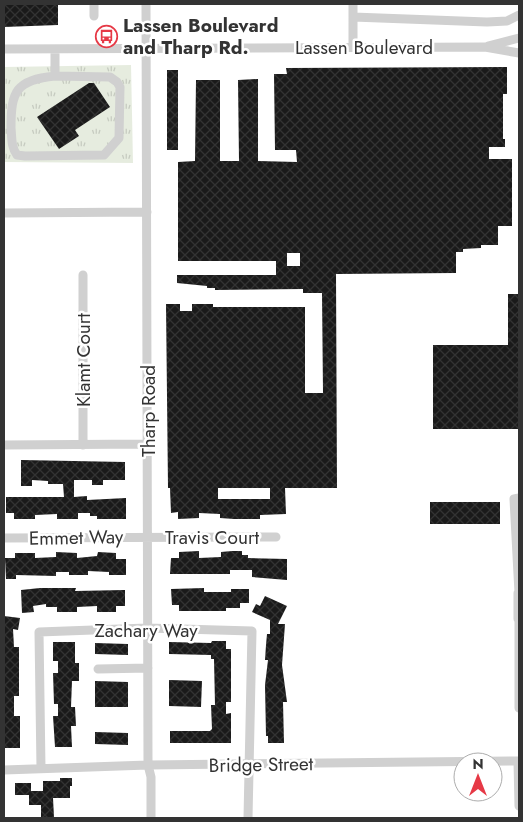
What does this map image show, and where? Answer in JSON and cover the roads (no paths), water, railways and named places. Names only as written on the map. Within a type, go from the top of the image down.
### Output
[{"type":"street","points":[[94,4],[94,16]]},
{"type":"street","name":"Tharp Road","points":[[146,4],[147,628],[148,765],[151,776],[151,818]]},
{"type":"street","points":[[353,4],[353,48]]},
{"type":"street","points":[[353,17],[487,22],[507,21],[519,15]]},
{"type":"street","name":"Lassen Boulevard","points":[[485,47],[519,38]]},
{"type":"street","name":"Lassen Boulevard","points":[[4,49],[485,47],[519,52]]},
{"type":"street","points":[[55,49],[55,76]]},
{"type":"street","points":[[55,76],[110,77],[118,82],[120,87],[119,138],[104,156],[25,156],[17,155],[14,151],[11,104],[15,94],[30,80],[55,76]]},
{"type":"street","points":[[4,213],[146,212]]},
{"type":"street","name":"Klamt Court","points":[[83,275],[83,445]]},
{"type":"street","points":[[4,445],[148,444]]},
{"type":"street","points":[[519,498],[514,498],[518,593],[519,708]]},
{"type":"street","name":"Travis Court","points":[[148,536],[276,537]]},
{"type":"street","name":"Emmet Way","points":[[4,538],[148,536]]},
{"type":"street","name":"Zachary Way","points":[[41,768],[40,632],[147,628],[252,631],[248,764]]},
{"type":"street","points":[[98,668],[148,668]]},
{"type":"street","points":[[519,751],[516,761],[519,806]]},
{"type":"street","name":"Bridge Street","points":[[4,770],[148,765],[516,761]]},
{"type":"street","points":[[248,764],[248,818]]},
{"type":"place","name":"Lassen Boulevard and Tharp Rd.","points":[[107,36]]}]
